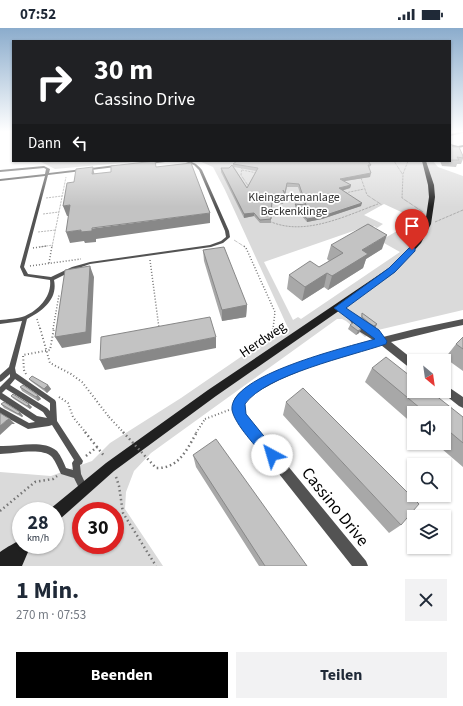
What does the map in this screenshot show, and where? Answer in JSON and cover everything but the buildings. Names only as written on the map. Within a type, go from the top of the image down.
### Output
[{"type":"street","name":"Herdweg","points":[[64,506],[110,466],[212,393],[392,270],[419,242],[428,224],[432,197],[432,185],[424,162]]},
{"type":"street","points":[[336,307],[352,318],[355,324],[371,336],[380,340],[407,361]]},
{"type":"street","points":[[238,410],[239,402],[244,395],[256,386],[297,367],[380,340],[445,324],[463,322]]},
{"type":"street","points":[[451,394],[463,403]]},
{"type":"street","name":"Cassino Drive","points":[[238,410],[242,418],[361,566]]},
{"type":"street","points":[[0,560],[12,552]]},
{"type":"street","points":[[3,566],[15,554]]},
{"type":"street","points":[[14,566],[20,554]]},
{"type":"lane","points":[[149,163],[157,162]]},
{"type":"lane","points":[[0,171],[44,167],[48,170],[22,267],[26,275],[52,279],[82,265],[211,246],[226,239],[228,237],[227,231],[200,170],[195,164],[188,162]]},
{"type":"lane","points":[[0,180],[117,166]]},
{"type":"lane","points":[[0,322],[26,318],[33,314],[45,304],[50,296],[53,284],[52,279]]},
{"type":"lane","points":[[26,318],[12,368],[14,375],[53,402],[54,422]]},
{"type":"lane","points":[[0,379],[12,368]]},
{"type":"lane","points":[[0,391],[6,386],[14,375]]},
{"type":"lane","points":[[6,386],[45,410],[79,461],[76,463],[77,475],[84,489]]},
{"type":"lane","points":[[0,395],[36,419],[54,422]]},
{"type":"lane","points":[[0,410],[28,426],[54,422]]},
{"type":"lane","points":[[0,450],[49,450],[54,454],[64,471],[77,475]]},
{"type":"path","points":[[395,162],[403,175]]},
{"type":"path","points":[[408,162],[403,175],[402,198],[430,215]]},
{"type":"path","points":[[245,164],[242,166],[241,175],[251,191]]},
{"type":"path","points":[[242,170],[260,173]]},
{"type":"path","points":[[49,263],[67,173]]},
{"type":"path","points":[[360,173],[364,189],[368,195],[378,204],[382,205]]},
{"type":"path","points":[[341,194],[364,189]]},
{"type":"path","points":[[41,199],[62,196]]},
{"type":"path","points":[[277,198],[306,200]]},
{"type":"path","points":[[266,218],[270,223],[288,228],[345,216],[378,204]]},
{"type":"path","points":[[428,224],[463,210]]},
{"type":"path","points":[[36,215],[59,212]]},
{"type":"path","points":[[31,233],[56,230]]},
{"type":"path","points":[[226,239],[240,243],[246,248],[275,312],[272,338],[281,347]]},
{"type":"path","points":[[28,249],[53,245]]},
{"type":"path","points":[[149,254],[159,331]]},
{"type":"path","points":[[27,375],[24,370],[23,356],[50,350],[59,291]]},
{"type":"path","points":[[33,314],[39,320],[50,363],[71,374],[82,382],[109,417],[156,468],[163,468],[177,462],[182,457],[204,419],[227,410],[238,410]]},
{"type":"path","points":[[58,396],[68,404],[73,417],[97,447]]},
{"type":"path","points":[[125,445],[132,440]]},
{"type":"path","points":[[110,466],[120,483],[120,503],[124,514],[156,566]]},
{"type":"green space","points":[[41,162],[132,162],[55,169]]},
{"type":"green space","name":"Kleingartenanlage Beckenklinge","points":[[201,162],[434,162],[438,167],[463,176],[463,310],[378,330],[375,327],[369,331],[371,333],[365,337],[346,321],[337,319],[151,453],[134,471],[126,492],[125,509],[163,566],[0,566],[0,472],[51,476],[92,461],[110,443],[181,398],[267,339],[288,328],[213,167]],"holes":[[[384,204],[412,217],[405,221],[409,224],[385,238],[372,228],[374,226],[377,228],[383,224],[364,215]],[[359,229],[400,252],[301,319],[298,317],[293,320],[264,262]]]},
{"type":"route","points":[[272,455],[242,418],[238,410],[239,402],[244,395],[256,386],[297,367],[382,341],[376,333],[339,308],[392,270],[412,250]]}]
